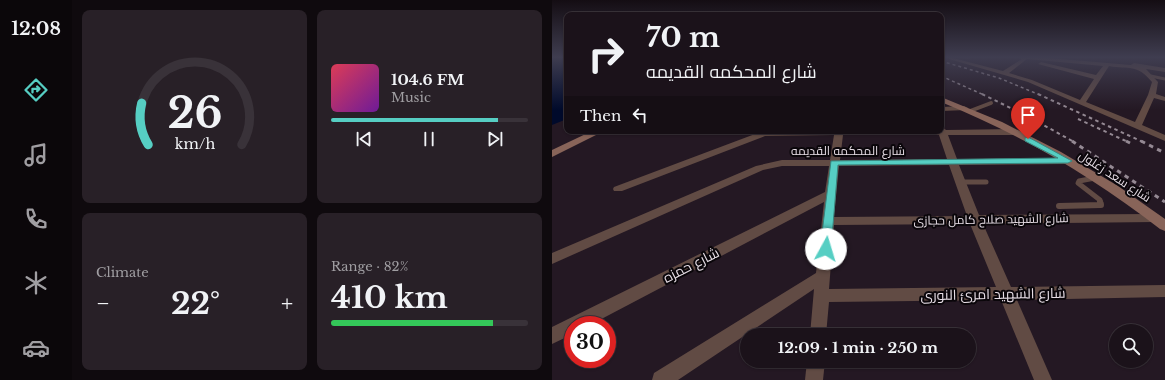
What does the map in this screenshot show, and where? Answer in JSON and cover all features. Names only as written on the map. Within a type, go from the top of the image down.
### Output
[{"type":"main road","name":"شارع سعد زغلول","points":[[944,100],[1015,132],[1068,161],[1165,226]]},
{"type":"main road","points":[[552,154],[593,134]]},
{"type":"street","points":[[1010,75],[1036,84],[1165,138]]},
{"type":"street","points":[[1086,75],[1098,78]]},
{"type":"street","points":[[1082,103],[1100,75]]},
{"type":"street","points":[[1137,126],[1155,90],[1155,82],[1150,75]]},
{"type":"street","points":[[1155,90],[1165,99]]},
{"type":"street","points":[[944,109],[967,110]]},
{"type":"street","points":[[944,131],[1015,132]]},
{"type":"street","points":[[618,189],[766,134]]},
{"type":"street","points":[[819,328],[830,194],[839,134]]},
{"type":"street","points":[[943,134],[1006,294],[1043,380]]},
{"type":"street","name":"شارع المحكمه القديمه","points":[[552,259],[760,168],[782,163],[1068,161]]},
{"type":"street","name":"شارع حمزه","points":[[552,336],[830,194]]},
{"type":"street","name":"شارع الشهيد صلاح كامل حجازى","points":[[828,221],[1155,218]]},
{"type":"street","points":[[661,380],[823,276]]},
{"type":"street","name":"شارع الشهيد امرئ النورى","points":[[821,296],[1165,291]]},
{"type":"street","points":[[814,380],[815,368]]},
{"type":"lane","points":[[1151,75],[1165,79]]},
{"type":"lane","points":[[967,110],[991,103]]},
{"type":"lane","points":[[1059,206],[1101,205],[1100,200],[1078,183],[1079,181],[1095,178]]},
{"type":"lane","points":[[961,182],[986,182]]},
{"type":"water","points":[[552,75],[564,75],[564,120],[552,125]]},
{"type":"railway","points":[[988,75],[1040,95]]},
{"type":"railway","points":[[944,77],[984,95]]},
{"type":"railway","points":[[982,94],[1029,117],[1074,142]]},
{"type":"railway","points":[[1038,94],[1143,142]]},
{"type":"railway","points":[[1078,119],[1128,142]]},
{"type":"railway","points":[[1072,141],[1165,202]]},
{"type":"railway","points":[[1128,142],[1134,145]]},
{"type":"railway","points":[[1143,142],[1165,153]]},
{"type":"route","points":[[826,249],[834,163],[1068,161],[1028,139]]}]
